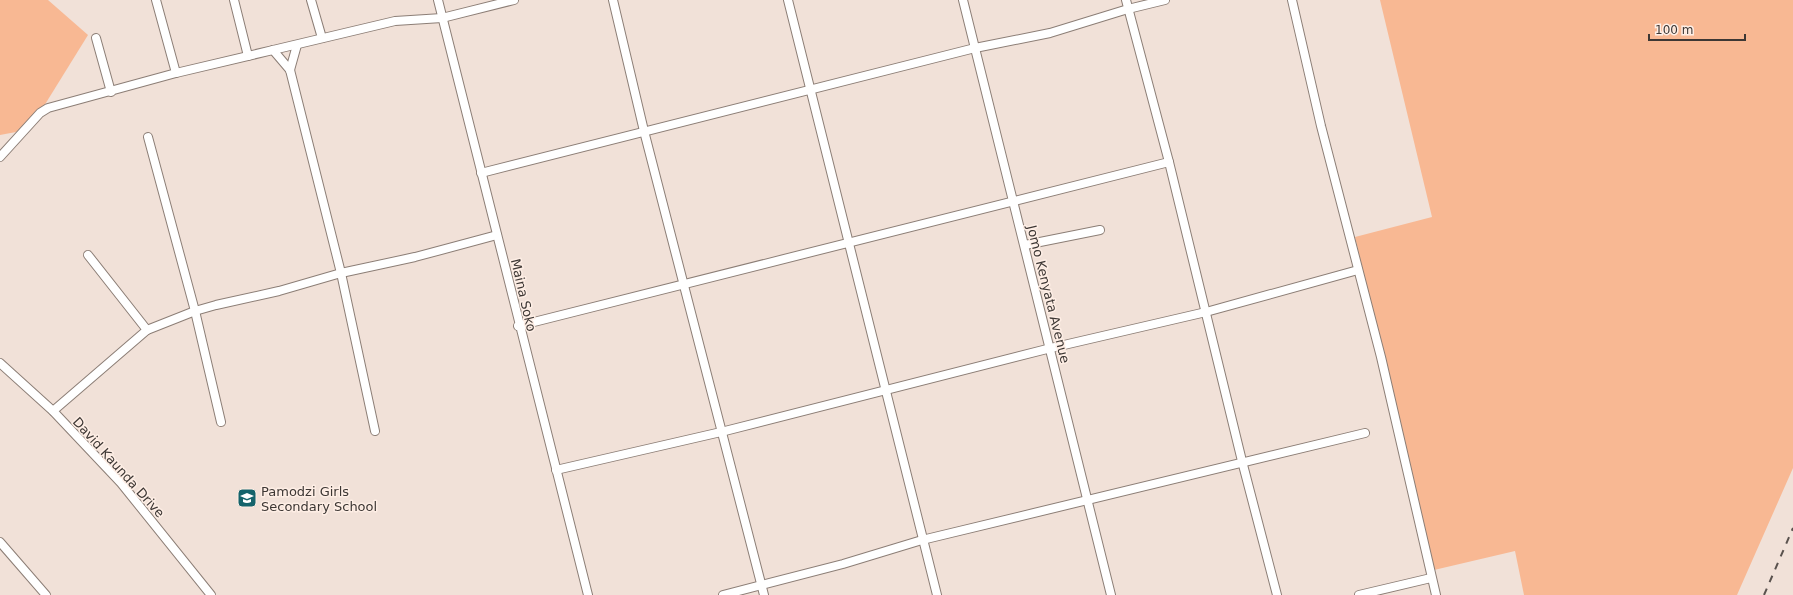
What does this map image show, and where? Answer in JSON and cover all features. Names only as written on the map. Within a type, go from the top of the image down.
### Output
[{"type":"street","points":[[156,0],[176,73]]},
{"type":"street","points":[[234,0],[248,56]]},
{"type":"street","points":[[311,0],[322,38]]},
{"type":"street","name":"Maina Soko","points":[[438,0],[497,235],[518,326],[588,595]]},
{"type":"street","points":[[0,158],[40,113],[64,104],[176,73],[395,21],[442,18],[514,0]]},
{"type":"street","points":[[613,0],[644,131],[764,595]]},
{"type":"street","points":[[788,0],[847,243],[937,595]]},
{"type":"street","name":"Jomo Kenyata Avenue","points":[[963,0],[1012,201],[1025,245],[1051,348],[1111,595]]},
{"type":"street","points":[[1126,0],[1169,162],[1242,461],[1277,595]]},
{"type":"street","points":[[481,173],[975,48],[1050,33],[1128,9],[1165,0]]},
{"type":"street","points":[[1292,0],[1321,126],[1380,357],[1436,595]]},
{"type":"street","points":[[96,38],[111,92]]},
{"type":"street","points":[[290,70],[297,45]]},
{"type":"street","points":[[273,50],[290,70],[340,273],[374,431]]},
{"type":"street","points":[[148,137],[195,311],[221,422]]},
{"type":"street","points":[[518,326],[1169,162]]},
{"type":"street","points":[[1025,245],[1100,230]]},
{"type":"street","points":[[53,411],[147,330],[195,311],[279,291],[340,273],[415,257],[497,235]]},
{"type":"street","points":[[88,255],[147,330]]},
{"type":"street","points":[[556,470],[886,392],[1051,348],[1206,312],[1358,270]]},
{"type":"street","name":"David Kaunda Drive","points":[[0,363],[53,411],[121,483],[212,595]]},
{"type":"street","points":[[723,595],[843,564],[922,540],[1088,501],[1242,461],[1365,433]]},
{"type":"street","points":[[0,542],[46,595]]},
{"type":"street","points":[[1359,595],[1431,578]]},
{"type":"shaded area","points":[[0,0],[48,0],[88,35],[44,106],[16,132],[0,135]]},
{"type":"shaded area","points":[[1380,0],[1793,0],[1793,468],[1737,595],[1524,595],[1515,551],[1434,570],[1355,237],[1432,217]]},
{"type":"railway","points":[[1764,595],[1793,528]]},
{"type":"place","name":"Pamodzi Girls Secondary School","points":[[247,498]]}]
